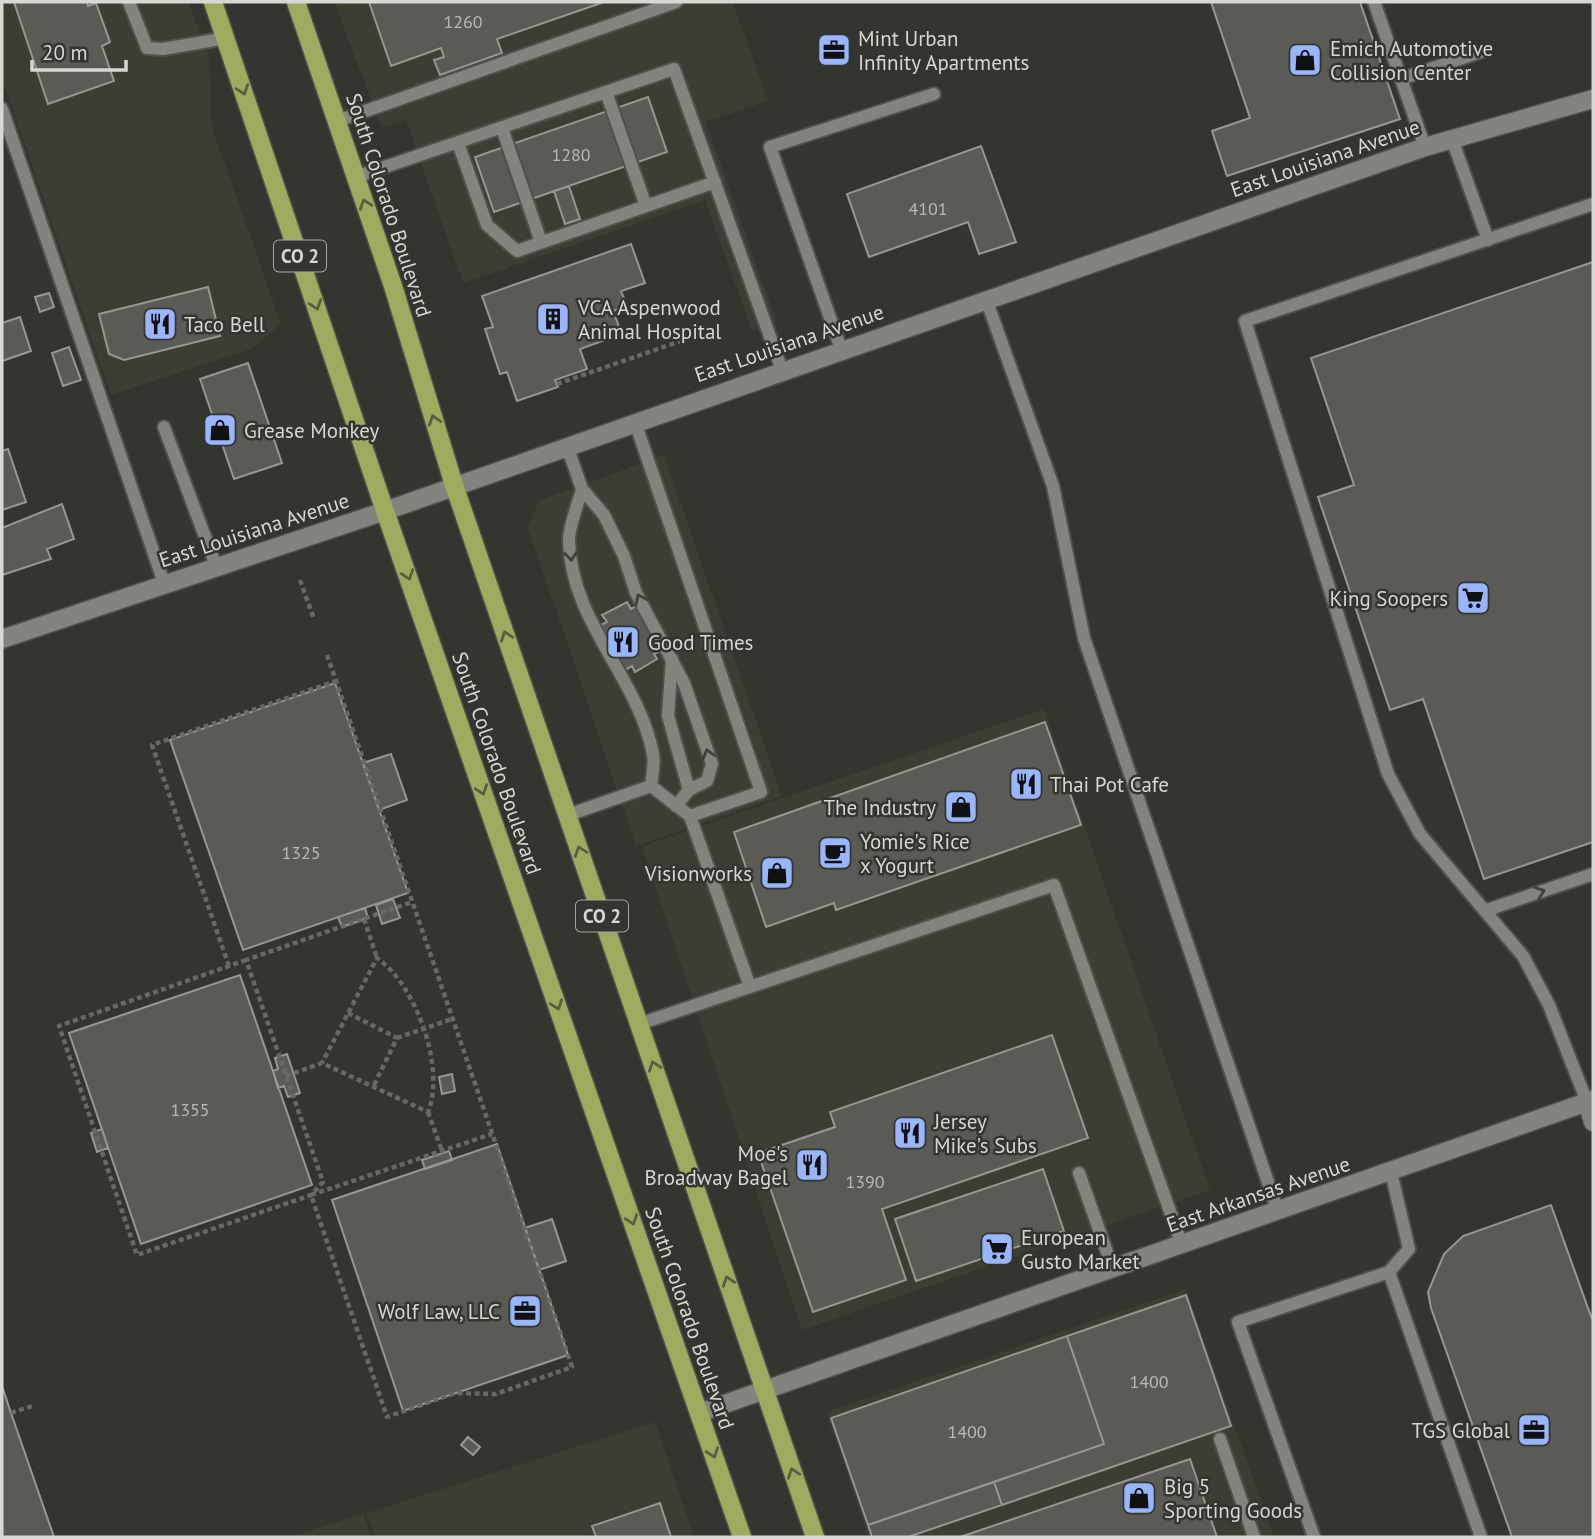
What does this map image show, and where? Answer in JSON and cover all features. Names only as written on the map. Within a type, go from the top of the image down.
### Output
[{"type":"main road","name":"South Colorado Boulevard","points":[[213,2],[385,511],[742,1537]]},
{"type":"main road","name":"South Colorado Boulevard","points":[[296,2],[393,286],[454,485],[816,1537]]},
{"type":"street","name":"East Louisiana Avenue","points":[[2,639],[385,511],[1425,146],[1593,99]]},
{"type":"street","name":"East Arkansas Avenue","points":[[699,1413],[764,1388],[1278,1212],[1590,1101]]},
{"type":"street","points":[[1590,1101],[1593,1122]]},
{"type":"lane","points":[[129,2],[147,48],[163,49],[226,38]]},
{"type":"lane","points":[[337,121],[676,2]]},
{"type":"lane","points":[[1374,2],[1425,146]]},
{"type":"lane","points":[[1401,79],[1483,51]]},
{"type":"lane","points":[[355,177],[674,69],[782,370]]},
{"type":"lane","points":[[606,92],[646,206]]},
{"type":"lane","points":[[841,349],[769,147],[934,94]]},
{"type":"lane","points":[[2,109],[164,583]]},
{"type":"lane","points":[[502,128],[541,242]]},
{"type":"lane","points":[[1452,139],[1488,240]]},
{"type":"lane","points":[[458,143],[487,225],[517,251],[715,183]]},
{"type":"lane","points":[[1590,1101],[1538,982],[1523,956],[1487,910],[1420,834],[1388,774],[1245,321],[1593,204]]},
{"type":"lane","points":[[986,299],[1053,486],[1084,638],[1278,1212]]},
{"type":"lane","points":[[635,422],[761,792],[690,817]]},
{"type":"lane","points":[[164,427],[216,566]]},
{"type":"lane","points":[[567,446],[582,489],[604,515],[624,556],[636,593],[684,682],[712,764],[707,781],[689,790],[676,806]]},
{"type":"lane","points":[[582,489],[569,539],[575,586],[584,611],[629,689],[653,755],[651,786]]},
{"type":"lane","points":[[672,659],[668,716],[689,790]]},
{"type":"lane","points":[[651,786],[690,817],[750,987]]},
{"type":"lane","points":[[568,815],[651,786]]},
{"type":"lane","points":[[1487,910],[1593,874]]},
{"type":"lane","points":[[639,1024],[1054,885],[1182,1245]]},
{"type":"lane","points":[[1079,1172],[1113,1269]]},
{"type":"lane","points":[[1314,1537],[1238,1322],[1389,1272],[1409,1249],[1391,1172]]},
{"type":"lane","points":[[1389,1272],[1481,1537]]},
{"type":"lane","points":[[1220,1439],[1254,1537]]},
{"type":"path","points":[[557,384],[698,335]]},
{"type":"path","points":[[300,580],[314,619]]},
{"type":"path","points":[[311,1195],[387,1417],[455,1393],[496,1394],[572,1367],[327,655]]},
{"type":"path","points":[[229,966],[152,745],[336,681]]},
{"type":"path","points":[[412,902],[59,1026],[137,1255],[492,1134]]},
{"type":"path","points":[[363,919],[377,958],[401,982],[414,1004],[433,1060],[435,1082],[428,1112],[442,1151]]},
{"type":"path","points":[[286,1076],[322,1063],[377,958]]},
{"type":"path","points":[[246,960],[323,1182],[311,1195]]},
{"type":"path","points":[[348,1013],[397,1038]]},
{"type":"path","points":[[373,1087],[397,1038],[452,1019]]},
{"type":"path","points":[[322,1063],[428,1112]]},
{"type":"path","points":[[11,1413],[32,1406]]},
{"type":"shaded area","points":[[2,2],[189,2],[209,58],[212,127],[281,324],[251,349],[111,395],[2,78]]},
{"type":"shaded area","points":[[334,2],[733,2],[768,101],[706,122],[777,323],[752,331],[705,200],[463,283],[406,120],[382,128]]},
{"type":"shaded area","points":[[664,455],[782,796],[636,846],[528,528],[538,501]]},
{"type":"shaded area","points":[[1044,709],[1210,1190],[802,1330],[642,846]]},
{"type":"shaded area","points":[[1186,1289],[1274,1537],[868,1537],[826,1412]]},
{"type":"shaded area","points":[[655,1422],[694,1537],[375,1537],[366,1513]]},
{"type":"shaded area","points":[[363,1513],[371,1537],[292,1537]]},
{"type":"building","points":[[14,2],[87,2],[88,6],[96,3],[110,42],[102,46],[114,81],[48,104]]},
{"type":"building","points":[[369,2],[604,2],[497,39],[502,53],[440,75],[434,60],[444,57],[441,48],[391,66]]},
{"type":"building","name":"Emich Automotive Collision Center","points":[[1211,2],[1360,2],[1400,119],[1227,176],[1212,131],[1250,118]]},
{"type":"building","points":[[648,97],[667,152],[494,212],[475,157]]},
{"type":"building","points":[[981,146],[1016,242],[979,254],[968,222],[869,257],[847,194]]},
{"type":"building","points":[[569,186],[580,219],[565,224],[554,191]]},
{"type":"building","name":"VCA Aspenwood Animal Hospital","points":[[631,244],[645,283],[621,291],[627,306],[613,311],[622,334],[580,349],[587,369],[555,380],[558,387],[517,401],[507,372],[500,374],[485,329],[493,327],[482,296]]},
{"type":"building","name":"King Soopers","points":[[1593,262],[1593,842],[1484,879],[1423,699],[1390,710],[1318,497],[1354,485],[1311,358]]},
{"type":"building","points":[[208,287],[220,336],[124,360],[109,354],[99,314]]},
{"type":"building","points":[[49,293],[54,307],[40,312],[35,297]]},
{"type":"building","points":[[20,317],[31,351],[2,361],[2,323]]},
{"type":"building","points":[[69,347],[81,380],[63,386],[52,353]]},
{"type":"building","points":[[248,363],[282,463],[234,479],[200,379]]},
{"type":"building","points":[[8,449],[26,502],[2,510],[2,451]]},
{"type":"building","points":[[62,504],[74,539],[47,549],[51,559],[2,575],[2,528]]},
{"type":"building","points":[[627,602],[631,609],[636,606],[660,651],[654,654],[657,659],[635,672],[632,666],[625,670],[601,625],[607,622],[602,615]]},
{"type":"building","points":[[335,683],[408,893],[243,950],[170,740]]},
{"type":"building","points":[[1045,722],[1081,825],[836,910],[834,903],[766,927],[734,832]]},
{"type":"building","points":[[391,754],[407,800],[379,810],[363,763]]},
{"type":"building","points":[[393,899],[400,918],[382,924],[376,905]]},
{"type":"building","points":[[365,908],[368,918],[342,927],[338,917]]},
{"type":"building","points":[[240,975],[312,1185],[141,1244],[69,1033]]},
{"type":"building","points":[[1052,1035],[1088,1138],[882,1209],[906,1280],[813,1312],[758,1153],[835,1127],[830,1112]]},
{"type":"building","points":[[287,1054],[300,1093],[288,1097],[284,1086],[278,1088],[273,1071],[278,1069],[275,1058]]},
{"type":"building","points":[[452,1074],[455,1091],[442,1094],[439,1077]]},
{"type":"building","points":[[102,1129],[108,1148],[97,1152],[91,1133]]},
{"type":"building","points":[[497,1144],[568,1355],[403,1411],[332,1200]]},
{"type":"building","points":[[449,1151],[452,1160],[425,1169],[422,1160]]},
{"type":"building","points":[[1043,1169],[1064,1231],[916,1281],[895,1219]]},
{"type":"building","name":"TGS Global","points":[[1551,1205],[1593,1322],[1593,1537],[1512,1537],[1431,1308],[1428,1292],[1444,1254],[1463,1236]]},
{"type":"building","points":[[552,1219],[566,1261],[539,1270],[525,1228]]},
{"type":"building","points":[[1186,1295],[1231,1426],[1002,1505],[994,1482],[1104,1444],[1067,1336]]},
{"type":"building","points":[[1067,1336],[1104,1444],[868,1525],[831,1418]]},
{"type":"building","points":[[2,1386],[11,1413],[54,1537],[2,1537]]},
{"type":"building","points":[[468,1437],[480,1447],[473,1455],[461,1445]]},
{"type":"building","name":"Big 5 Sporting Goods","points":[[1190,1459],[1217,1537],[960,1537]]},
{"type":"building","points":[[994,1482],[1002,1505],[908,1537],[872,1537],[868,1525]]},
{"type":"building","points":[[660,1503],[671,1537],[596,1537],[592,1526]]},
{"type":"place","name":"Mint Urban Infinity Apartments","points":[[834,50]]},
{"type":"place","name":"Emich Automotive Collision Center","points":[[1305,60]]},
{"type":"place","name":"VCA Aspenwood Animal Hospital","points":[[553,319]]},
{"type":"place","name":"Taco Bell","points":[[160,324]]},
{"type":"place","name":"Grease Monkey","points":[[220,430]]},
{"type":"place","name":"King Soopers","points":[[1473,598]]},
{"type":"place","name":"Good Times","points":[[623,642]]},
{"type":"place","name":"Thai Pot Cafe","points":[[1026,784]]},
{"type":"place","name":"The Industry","points":[[961,807]]},
{"type":"place","name":"Yomie's Rice x Yogurt","points":[[835,853]]},
{"type":"place","name":"Visionworks","points":[[777,873]]},
{"type":"place","name":"Jersey Mike's Subs","points":[[910,1133]]},
{"type":"place","name":"Moe's Broadway Bagel","points":[[812,1165]]},
{"type":"place","name":"European Gusto Market","points":[[997,1249]]},
{"type":"place","name":"Wolf Law, LLC","points":[[525,1311]]},
{"type":"place","name":"TGS Global","points":[[1534,1430]]},
{"type":"place","name":"Big 5 Sporting Goods","points":[[1139,1498]]}]
